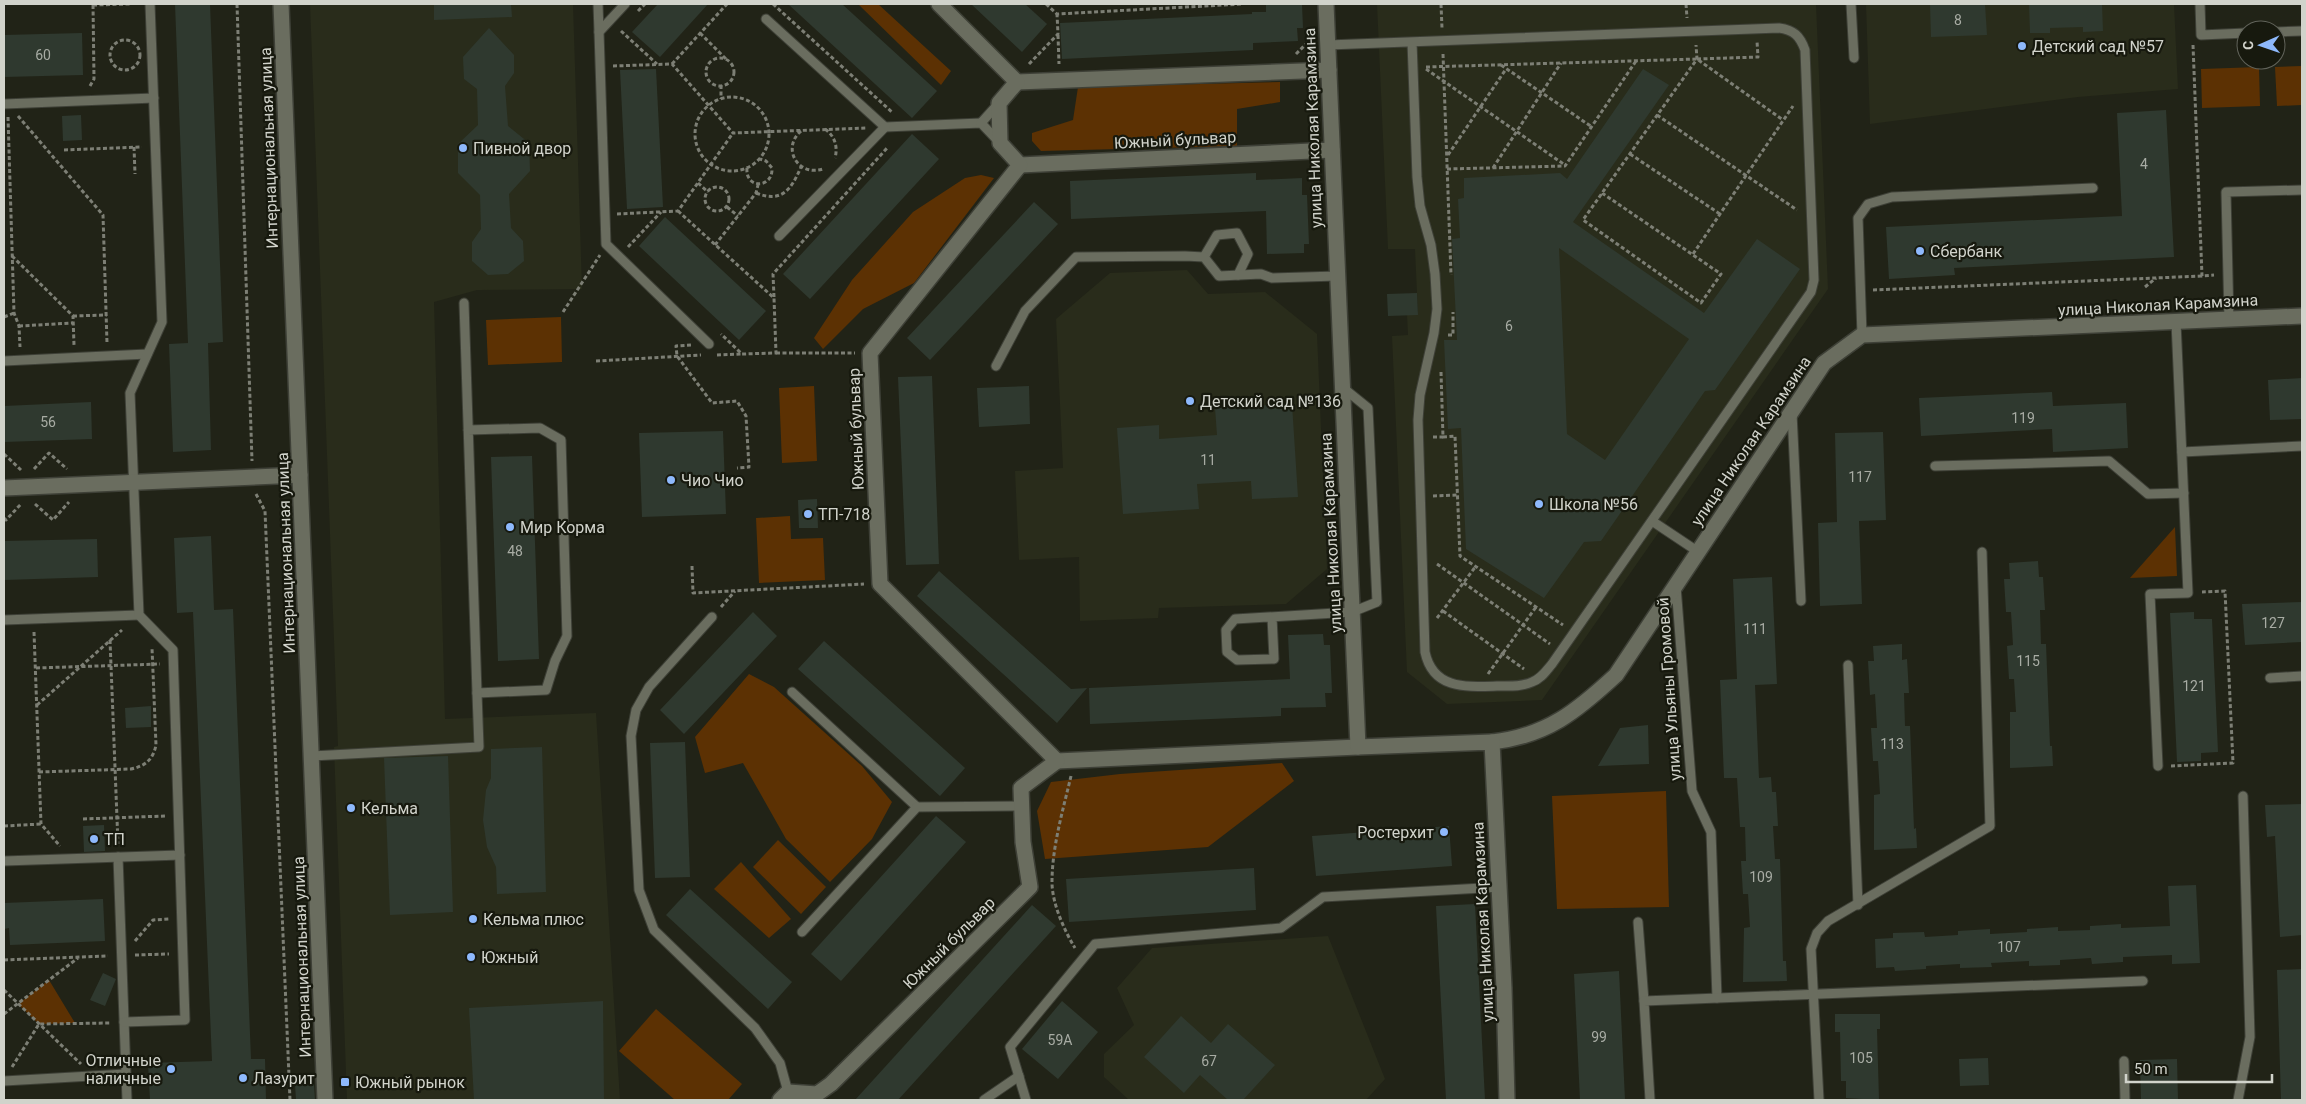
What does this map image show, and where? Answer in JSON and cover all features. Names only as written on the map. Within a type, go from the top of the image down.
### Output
[{"type":"street","name":"Интернациональная улица","points":[[281,4],[325,1100]]},
{"type":"street","points":[[939,4],[1020,76],[1329,70]]},
{"type":"street","name":"улица Николая Карамзина","points":[[1326,4],[1358,747],[1492,742],[1523,737],[1565,718],[1587,702],[1616,675],[1697,551],[1824,364],[1862,335],[2302,316]]},
{"type":"street","points":[[1020,76],[999,103],[1000,143],[1020,165]]},
{"type":"street","name":"Южный бульвар","points":[[880,584],[870,353],[1020,165],[1332,150]]},
{"type":"street","points":[[4,488],[300,475]]},
{"type":"street","points":[[880,584],[1057,761],[1358,747]]},
{"type":"street","name":"улица Николая Карамзина","points":[[1492,742],[1500,887],[1507,1100]]},
{"type":"street","name":"Южный бульвар","points":[[784,1096],[817,1094],[831,1084],[1030,887],[1022,842],[1021,788],[1057,761]]},
{"type":"lane","points":[[139,615],[130,392],[162,322],[150,4]]},
{"type":"lane","points":[[598,4],[606,244],[709,344]]},
{"type":"lane","points":[[598,32],[625,4]]},
{"type":"lane","points":[[1852,4],[1854,58]]},
{"type":"lane","points":[[2200,4],[2201,34],[2236,33]]},
{"type":"lane","points":[[766,19],[889,127]]},
{"type":"lane","points":[[1328,45],[1780,28],[1793,32],[1802,43],[1805,56],[1813,286],[1558,656],[1540,678],[1525,685],[1459,687],[1443,679],[1430,666],[1425,652],[1418,420],[1420,395],[1434,333],[1436,300],[1431,245],[1420,206],[1417,177],[1412,42]]},
{"type":"lane","points":[[2286,32],[2302,31]]},
{"type":"lane","points":[[6,104],[154,98]]},
{"type":"lane","points":[[779,236],[889,127],[981,123],[999,103]]},
{"type":"lane","points":[[981,123],[1000,143]]},
{"type":"lane","points":[[1862,335],[1858,218],[1868,204],[1892,197],[2093,188]]},
{"type":"lane","points":[[2229,320],[2226,192],[2302,190]]},
{"type":"lane","points":[[1204,257],[1217,235],[1237,233],[1248,254],[1238,275]]},
{"type":"lane","points":[[996,366],[1025,311],[1076,256],[1204,257],[1219,276],[1261,274],[1272,278],[1337,276]]},
{"type":"lane","points":[[312,756],[479,747],[464,303]]},
{"type":"lane","points":[[2158,766],[2150,594],[2188,593],[2176,322]]},
{"type":"lane","points":[[4,361],[148,354]]},
{"type":"lane","points":[[1272,617],[1274,660],[1237,660],[1226,652],[1226,630],[1235,619],[1352,612],[1377,602],[1368,408],[1342,388]]},
{"type":"lane","points":[[1792,410],[1801,601]]},
{"type":"lane","points":[[468,430],[540,428],[561,440],[567,636],[555,661],[546,690],[477,693]]},
{"type":"lane","points":[[2182,452],[2302,446]]},
{"type":"lane","points":[[1935,466],[2109,461],[2148,494],[2184,493]]},
{"type":"lane","points":[[1652,521],[1697,551]]},
{"type":"lane","points":[[1818,1100],[1811,949],[1817,933],[1828,920],[1858,905],[1990,826],[1982,552]]},
{"type":"lane","name":"улица Ульяны Громовой","points":[[1676,584],[1692,791],[1711,832],[1718,998]]},
{"type":"lane","points":[[4,620],[139,615],[173,650],[185,1020],[124,1022]]},
{"type":"lane","points":[[712,616],[649,687],[636,710],[631,736],[639,890],[654,930],[755,1028],[780,1063],[784,1096]]},
{"type":"lane","points":[[1848,665],[1858,905]]},
{"type":"lane","points":[[2270,678],[2302,676]]},
{"type":"lane","points":[[792,692],[917,807],[1021,806]]},
{"type":"lane","points":[[2238,1100],[2250,1037],[2244,796]]},
{"type":"lane","points":[[802,932],[917,807]]},
{"type":"lane","points":[[4,861],[180,856]]},
{"type":"lane","points":[[118,857],[127,1100]]},
{"type":"lane","points":[[1026,1100],[1010,1047],[1094,944],[1281,928],[1323,897],[1500,887]]},
{"type":"lane","points":[[1638,922],[1650,1100]]},
{"type":"lane","points":[[1644,1001],[2143,981]]},
{"type":"lane","points":[[2124,1061],[2125,1100]]},
{"type":"lane","points":[[4,1081],[126,1074]]},
{"type":"lane","points":[[984,1100],[1019,1076]]},
{"type":"path","points":[[80,101],[94,79],[92,4],[130,4]]},
{"type":"path","points":[[237,4],[252,477],[253,488],[265,511],[290,1100]]},
{"type":"path","points":[[633,17],[645,4]]},
{"type":"path","points":[[611,66],[672,64],[727,4]]},
{"type":"path","points":[[773,4],[893,111],[889,127],[893,141],[773,274],[776,353]]},
{"type":"path","points":[[1046,4],[1057,14],[1059,69]]},
{"type":"path","points":[[1057,14],[1242,4]]},
{"type":"path","points":[[1441,4],[1451,276]]},
{"type":"path","points":[[616,37],[627,24]]},
{"type":"path","points":[[621,31],[658,64]]},
{"type":"path","points":[[700,33],[728,61],[732,65],[733,76],[726,84],[721,86],[715,85],[707,78],[706,68],[713,60],[724,58],[728,61]]},
{"type":"path","points":[[1020,76],[1058,34]]},
{"type":"path","points":[[2201,34],[2192,38],[2202,276]]},
{"type":"path","points":[[1565,166],[1423,67],[1758,57],[1757,40],[1764,39]]},
{"type":"path","points":[[122,40],[134,43],[140,54],[138,64],[128,70],[115,66],[110,56],[114,45],[122,40]]},
{"type":"path","points":[[1602,193],[1721,274],[1701,303],[1583,220],[1602,193],[1630,154],[1657,115],[1697,59],[1696,42]]},
{"type":"path","points":[[611,58],[612,76]]},
{"type":"path","points":[[1697,59],[1783,120]]},
{"type":"path","points":[[1565,166],[1636,61]]},
{"type":"path","points":[[1493,168],[1561,63]]},
{"type":"path","points":[[672,64],[733,133]]},
{"type":"path","points":[[1500,65],[1592,127]]},
{"type":"path","points":[[1446,157],[1506,69]]},
{"type":"path","points":[[721,86],[721,99]]},
{"type":"path","points":[[729,97],[744,98],[756,105],[766,117],[770,131],[768,146],[760,159],[747,168],[734,172],[720,169],[711,164],[699,151],[695,137],[697,123],[708,106],[721,99],[729,97]]},
{"type":"path","points":[[1693,254],[1797,100],[1797,109]]},
{"type":"path","points":[[6,104],[14,313],[19,326],[20,360]]},
{"type":"path","points":[[6,104],[103,215],[108,356]]},
{"type":"path","points":[[1657,115],[1802,213],[1801,204]]},
{"type":"path","points":[[733,133],[889,127]]},
{"type":"path","points":[[802,130],[796,135],[792,143],[792,152],[795,160],[801,167],[808,171],[817,171],[831,164],[837,150],[835,141],[830,133],[824,129]]},
{"type":"path","points":[[678,211],[733,133]]},
{"type":"path","points":[[134,147],[135,174]]},
{"type":"path","points":[[64,150],[155,147]]},
{"type":"path","points":[[1630,154],[1720,214]]},
{"type":"path","points":[[747,168],[749,180],[758,184],[767,182],[772,173],[769,164],[760,159]]},
{"type":"path","points":[[1447,169],[1565,166]]},
{"type":"path","points":[[756,192],[767,197],[783,194],[793,185],[801,167]]},
{"type":"path","points":[[698,183],[708,192]]},
{"type":"path","points":[[715,245],[756,192],[758,184]]},
{"type":"path","points":[[718,187],[726,191],[730,200],[726,207],[717,211],[709,207],[706,198],[708,192],[718,187]]},
{"type":"path","points":[[616,204],[617,222]]},
{"type":"path","points":[[726,207],[738,216]]},
{"type":"path","points":[[617,214],[678,211],[774,298]]},
{"type":"path","points":[[628,247],[662,212]]},
{"type":"path","points":[[563,312],[606,244],[618,238],[635,254]]},
{"type":"path","points":[[12,256],[73,316],[74,358]]},
{"type":"path","points":[[1861,291],[2228,275]]},
{"type":"path","points":[[2146,287],[2156,278]]},
{"type":"path","points":[[1444,335],[1453,335],[1452,306]]},
{"type":"path","points":[[4,317],[14,313]]},
{"type":"path","points":[[73,316],[107,315]]},
{"type":"path","points":[[19,326],[73,324]]},
{"type":"path","points":[[713,327],[742,354]]},
{"type":"path","points":[[714,355],[870,353]]},
{"type":"path","points":[[596,361],[705,355]]},
{"type":"path","points":[[677,356],[712,403],[736,401],[746,416],[749,467],[737,468]]},
{"type":"path","points":[[1440,370],[1443,437]]},
{"type":"path","points":[[1429,438],[1455,436],[1460,556],[1566,627],[1561,633]]},
{"type":"path","points":[[32,470],[49,453],[73,474]]},
{"type":"path","points":[[4,454],[27,476]]},
{"type":"path","points":[[34,503],[53,520],[74,495]]},
{"type":"path","points":[[1431,505],[1431,496],[1458,495]]},
{"type":"path","points":[[4,518],[6,520],[27,497]]},
{"type":"path","points":[[1433,569],[1433,561],[1553,646]]},
{"type":"path","points":[[692,566],[693,593],[880,584]]},
{"type":"path","points":[[1434,614],[1434,622],[1476,566]]},
{"type":"path","points":[[712,616],[736,591]]},
{"type":"path","points":[[2158,766],[2232,763],[2224,591],[2188,593]]},
{"type":"path","points":[[1496,676],[1486,676],[1536,607]]},
{"type":"path","points":[[1442,612],[1529,673],[1523,675]]},
{"type":"path","points":[[37,705],[139,615]]},
{"type":"path","points":[[34,619],[41,824],[70,858]]},
{"type":"path","points":[[39,772],[141,767],[154,754],[156,737],[152,627]]},
{"type":"path","points":[[1548,652],[1557,639]]},
{"type":"path","points":[[110,640],[118,857]]},
{"type":"path","points":[[36,668],[174,663]]},
{"type":"path","points":[[1074,760],[1056,840],[1052,884],[1063,929],[1082,959]]},
{"type":"path","points":[[84,819],[179,816]]},
{"type":"path","points":[[4,826],[41,824]]},
{"type":"path","points":[[122,956],[153,920],[182,918]]},
{"type":"path","points":[[4,960],[183,953]]},
{"type":"path","points":[[4,1014],[79,958]]},
{"type":"path","points":[[4,990],[94,1076]]},
{"type":"path","points":[[40,1024],[124,1022]]},
{"type":"path","points":[[9,1072],[40,1024]]},
{"type":"shaded area","points":[[310,4],[573,4],[582,289],[477,290],[434,302],[445,719],[596,713],[620,1100],[347,1100],[334,747],[338,746]]},
{"type":"shaded area","points":[[858,4],[878,4],[951,71],[941,85]]},
{"type":"shaded area","name":"Школа №56","points":[[1377,4],[1816,4],[1828,289],[1542,700],[1447,704],[1407,672],[1392,336],[1408,335],[1407,315],[1418,315],[1415,249],[1388,249]]},
{"type":"shaded area","name":"Детский сад №57","points":[[1866,4],[2174,4],[2178,89],[2078,97],[1870,124]]},
{"type":"shaded area","points":[[2302,66],[2302,105],[2277,106],[2275,70],[2286,70],[2286,67]]},
{"type":"shaded area","points":[[2236,68],[2236,70],[2259,70],[2260,106],[2202,108],[2201,69]]},
{"type":"shaded area","points":[[1280,82],[1280,102],[1237,109],[1237,146],[1041,151],[1032,141],[1032,133],[1073,120],[1078,87]]},
{"type":"shaded area","points":[[981,175],[994,178],[914,283],[863,309],[823,349],[814,338],[852,280],[913,212],[965,178]]},
{"type":"shaded area","name":"Детский сад №136","points":[[1187,270],[1208,294],[1265,292],[1317,334],[1327,569],[1286,604],[1159,608],[1158,618],[1080,621],[1079,557],[1019,560],[1015,471],[1063,468],[1056,319],[1110,273]]},
{"type":"shaded area","points":[[561,317],[562,362],[488,365],[486,320]]},
{"type":"shaded area","points":[[814,386],[817,461],[782,463],[779,388]]},
{"type":"shaded area","points":[[790,516],[791,539],[823,538],[825,580],[759,583],[756,518]]},
{"type":"shaded area","points":[[2175,527],[2177,576],[2130,578]]},
{"type":"shaded area","points":[[749,674],[774,687],[862,766],[892,802],[872,839],[830,882],[786,839],[743,763],[705,773],[695,737]]},
{"type":"shaded area","points":[[1282,763],[1294,781],[1208,847],[1045,859],[1037,811],[1051,782],[1120,774]]},
{"type":"shaded area","points":[[1666,791],[1669,907],[1557,909],[1552,796]]},
{"type":"shaded area","points":[[778,840],[826,887],[801,914],[753,867]]},
{"type":"shaded area","points":[[741,862],[791,919],[769,938],[714,889]]},
{"type":"shaded area","points":[[1328,936],[1385,1079],[1366,1100],[1129,1100],[1104,1077],[1104,1054],[1134,1025],[1117,988],[1152,948]]},
{"type":"shaded area","points":[[49,980],[75,1023],[39,1024],[18,1004]]},
{"type":"shaded area","points":[[656,1009],[742,1084],[728,1100],[675,1100],[619,1051]]},
{"type":"building","points":[[175,4],[210,4],[223,342],[208,343],[211,450],[173,452],[169,344],[188,343]]},
{"type":"building","points":[[434,4],[511,4],[512,17],[434,20]]},
{"type":"building","points":[[658,4],[708,4],[660,57],[632,32]]},
{"type":"building","points":[[788,4],[842,4],[937,91],[912,118]]},
{"type":"building","points":[[971,4],[1025,4],[1047,24],[1022,52]]},
{"type":"building","points":[[1266,4],[1302,4],[1303,28],[1297,28],[1298,41],[1253,43],[1253,50],[1062,59],[1060,23],[1252,14],[1252,12],[1266,12]]},
{"type":"building","points":[[1930,4],[1985,4],[1987,35],[1931,37]]},
{"type":"building","points":[[2029,4],[2102,4],[2103,31],[2083,32],[2083,27],[2050,28],[2050,33],[2030,33]]},
{"type":"building","points":[[489,28],[514,55],[514,73],[505,86],[508,126],[529,143],[530,171],[509,194],[511,228],[523,241],[524,261],[508,274],[488,275],[472,261],[472,242],[481,229],[480,195],[458,173],[458,144],[478,125],[477,89],[464,79],[463,57]]},
{"type":"building","points":[[82,33],[83,75],[4,77],[4,35]]},
{"type":"building","points":[[656,69],[663,207],[627,209],[620,70]]},
{"type":"building","points":[[1643,69],[1669,85],[1573,222],[1704,313],[1757,239],[1800,269],[1715,390],[1705,391],[1601,541],[1584,542],[1544,598],[1466,549],[1461,428],[1448,429],[1444,340],[1457,340],[1452,239],[1460,238],[1458,199],[1464,198],[1464,178],[1560,173],[1567,179]],"holes":[[[1559,248],[1689,339],[1605,460],[1567,434]]]},
{"type":"building","points":[[2166,110],[2174,257],[1954,268],[1955,275],[1889,279],[1886,227],[2122,216],[2117,113]]},
{"type":"building","points":[[81,115],[82,140],[63,141],[62,116]]},
{"type":"building","points":[[912,134],[939,159],[810,299],[783,274]]},
{"type":"building","points":[[1256,173],[1256,180],[1302,178],[1302,195],[1307,195],[1309,244],[1304,244],[1304,253],[1267,254],[1266,211],[1071,219],[1070,181]]},
{"type":"building","points":[[1034,202],[1058,224],[930,360],[907,338]]},
{"type":"building","points":[[665,217],[766,311],[739,340],[639,246]]},
{"type":"building","points":[[1417,293],[1418,315],[1388,316],[1387,294]]},
{"type":"building","points":[[932,376],[939,564],[906,565],[898,377]]},
{"type":"building","points":[[2302,378],[2302,419],[2270,420],[2268,380]]},
{"type":"building","points":[[1029,386],[1030,424],[979,427],[977,388]]},
{"type":"building","points":[[2052,392],[2053,406],[2126,403],[2128,448],[2053,452],[2052,429],[1921,436],[1919,398]]},
{"type":"building","points":[[91,402],[92,439],[4,442],[4,406]]},
{"type":"building","points":[[1292,404],[1298,497],[1252,499],[1251,481],[1197,484],[1199,509],[1123,514],[1117,428],[1159,425],[1159,439],[1217,435],[1215,408]]},
{"type":"building","points":[[723,431],[726,514],[642,517],[639,433]]},
{"type":"building","points":[[1883,432],[1886,520],[1859,521],[1862,604],[1820,606],[1818,523],[1837,522],[1835,433]]},
{"type":"building","points":[[532,456],[539,659],[498,661],[491,457]]},
{"type":"building","name":"ТП-718","points":[[817,499],[818,528],[799,528],[798,500]]},
{"type":"building","points":[[211,536],[214,610],[233,609],[251,1059],[265,1059],[266,1100],[150,1100],[148,1063],[212,1061],[193,612],[177,613],[174,538]]},
{"type":"building","points":[[97,539],[98,577],[4,580],[4,541]]},
{"type":"building","points":[[2038,561],[2039,577],[2043,577],[2045,610],[2040,610],[2041,644],[2046,644],[2050,746],[2052,746],[2053,766],[2010,768],[2010,712],[2016,712],[2014,679],[2009,679],[2007,646],[2013,645],[2011,612],[2006,612],[2004,579],[2010,579],[2009,563]]},
{"type":"building","points":[[939,571],[1071,689],[1087,688],[1057,723],[917,596]]},
{"type":"building","points":[[1772,577],[1777,684],[1755,685],[1759,778],[1771,777],[1772,792],[1776,792],[1778,826],[1773,826],[1775,859],[1780,859],[1783,961],[1786,961],[1787,981],[1743,982],[1744,928],[1750,927],[1748,894],[1743,894],[1741,861],[1746,861],[1745,827],[1740,827],[1737,778],[1724,778],[1720,680],[1737,679],[1733,579]]},
{"type":"building","points":[[2302,602],[2302,642],[2245,645],[2242,604]]},
{"type":"building","points":[[753,612],[777,636],[684,734],[660,710]]},
{"type":"building","points":[[2194,612],[2194,619],[2212,619],[2218,752],[2201,753],[2201,761],[2177,762],[2170,613]]},
{"type":"building","points":[[1323,634],[1324,645],[1330,645],[1332,693],[1325,693],[1326,707],[1281,708],[1281,716],[1090,724],[1089,688],[1290,679],[1288,635]]},
{"type":"building","points":[[824,641],[965,768],[940,796],[798,669]]},
{"type":"building","points":[[1902,644],[1902,660],[1907,659],[1909,693],[1904,693],[1905,726],[1910,726],[1914,829],[1916,828],[1917,848],[1874,850],[1874,795],[1880,794],[1878,761],[1873,761],[1871,728],[1877,728],[1875,694],[1870,695],[1868,661],[1874,661],[1873,646]]},
{"type":"building","points":[[151,706],[151,727],[126,728],[125,708]]},
{"type":"building","points":[[1648,725],[1649,764],[1598,766],[1620,728]]},
{"type":"building","points":[[685,742],[690,877],[655,878],[650,743]]},
{"type":"building","points":[[542,747],[546,892],[497,894],[496,867],[487,847],[483,820],[486,790],[491,778],[491,749]]},
{"type":"building","points":[[448,756],[453,912],[390,915],[384,758]]},
{"type":"building","points":[[2302,804],[2302,935],[2280,937],[2275,836],[2267,837],[2265,805]]},
{"type":"building","points":[[936,816],[966,842],[841,981],[811,954]]},
{"type":"building","name":"ТП","points":[[104,825],[105,851],[84,852],[83,826]]},
{"type":"building","points":[[1449,826],[1452,866],[1316,876],[1312,836]]},
{"type":"building","points":[[1254,868],[1256,910],[1069,922],[1066,879]]},
{"type":"building","points":[[2196,885],[2200,963],[2172,964],[2172,955],[2123,957],[2123,962],[2092,964],[2091,958],[2060,960],[2060,965],[2029,966],[2029,961],[1991,963],[1992,967],[1960,968],[1960,964],[1926,966],[1926,969],[1895,971],[1894,967],[1876,968],[1875,939],[1893,938],[1893,933],[1924,932],[1925,937],[1958,935],[1958,931],[1990,929],[1990,934],[2027,932],[2027,929],[2058,927],[2058,931],[2090,930],[2090,926],[2121,924],[2121,928],[2170,926],[2168,886]]},
{"type":"building","points":[[690,889],[792,982],[768,1009],[666,915]]},
{"type":"building","points":[[103,899],[105,941],[10,945],[9,928],[4,929],[4,903]]},
{"type":"building","points":[[1475,904],[1485,1100],[1446,1100],[1436,906]]},
{"type":"building","points":[[1032,905],[1056,926],[898,1100],[855,1100]]},
{"type":"building","points":[[2302,969],[2302,1100],[2281,1100],[2277,970]]},
{"type":"building","points":[[1619,971],[1625,1100],[1580,1100],[1574,974]]},
{"type":"building","points":[[103,973],[116,979],[105,1006],[90,1000]]},
{"type":"building","points":[[603,1001],[604,1100],[474,1100],[469,1008]]},
{"type":"building","points":[[1062,1001],[1098,1032],[1058,1079],[1022,1049]]},
{"type":"building","points":[[1835,1014],[1880,1014],[1880,1029],[1877,1029],[1879,1100],[1846,1098],[1846,1081],[1841,1081],[1840,1032],[1835,1032]]},
{"type":"building","points":[[1181,1016],[1211,1043],[1228,1024],[1275,1065],[1243,1100],[1228,1100],[1200,1075],[1184,1093],[1144,1057]]},
{"type":"building","points":[[1988,1058],[1989,1085],[1960,1086],[1959,1059]]},
{"type":"building","points":[[2177,1059],[2178,1100],[2141,1100],[2140,1060]]},
{"type":"building","points":[[295,1084],[314,1084],[315,1100],[296,1100]]},
{"type":"place","name":"Детский сад №57","points":[[2022,46]]},
{"type":"place","name":"Пивной двор","points":[[463,148]]},
{"type":"place","name":"Сбербанк","points":[[1920,251]]},
{"type":"place","name":"Детский сад №136","points":[[1190,401]]},
{"type":"place","name":"Чио Чио","points":[[671,480]]},
{"type":"place","name":"Школа №56","points":[[1539,504]]},
{"type":"place","name":"ТП-718","points":[[808,514]]},
{"type":"place","name":"Мир Корма","points":[[510,527]]},
{"type":"place","name":"Кельма","points":[[351,808]]},
{"type":"place","name":"Ростерхит","points":[[1444,832]]},
{"type":"place","name":"ТП","points":[[94,839]]},
{"type":"place","name":"Кельма плюс","points":[[473,919]]},
{"type":"place","name":"Южный","points":[[471,957]]},
{"type":"place","name":"Отличные наличные","points":[[171,1069]]},
{"type":"place","name":"Лазурит","points":[[243,1078]]},
{"type":"place","name":"Южный рынок","points":[[345,1082]]}]
